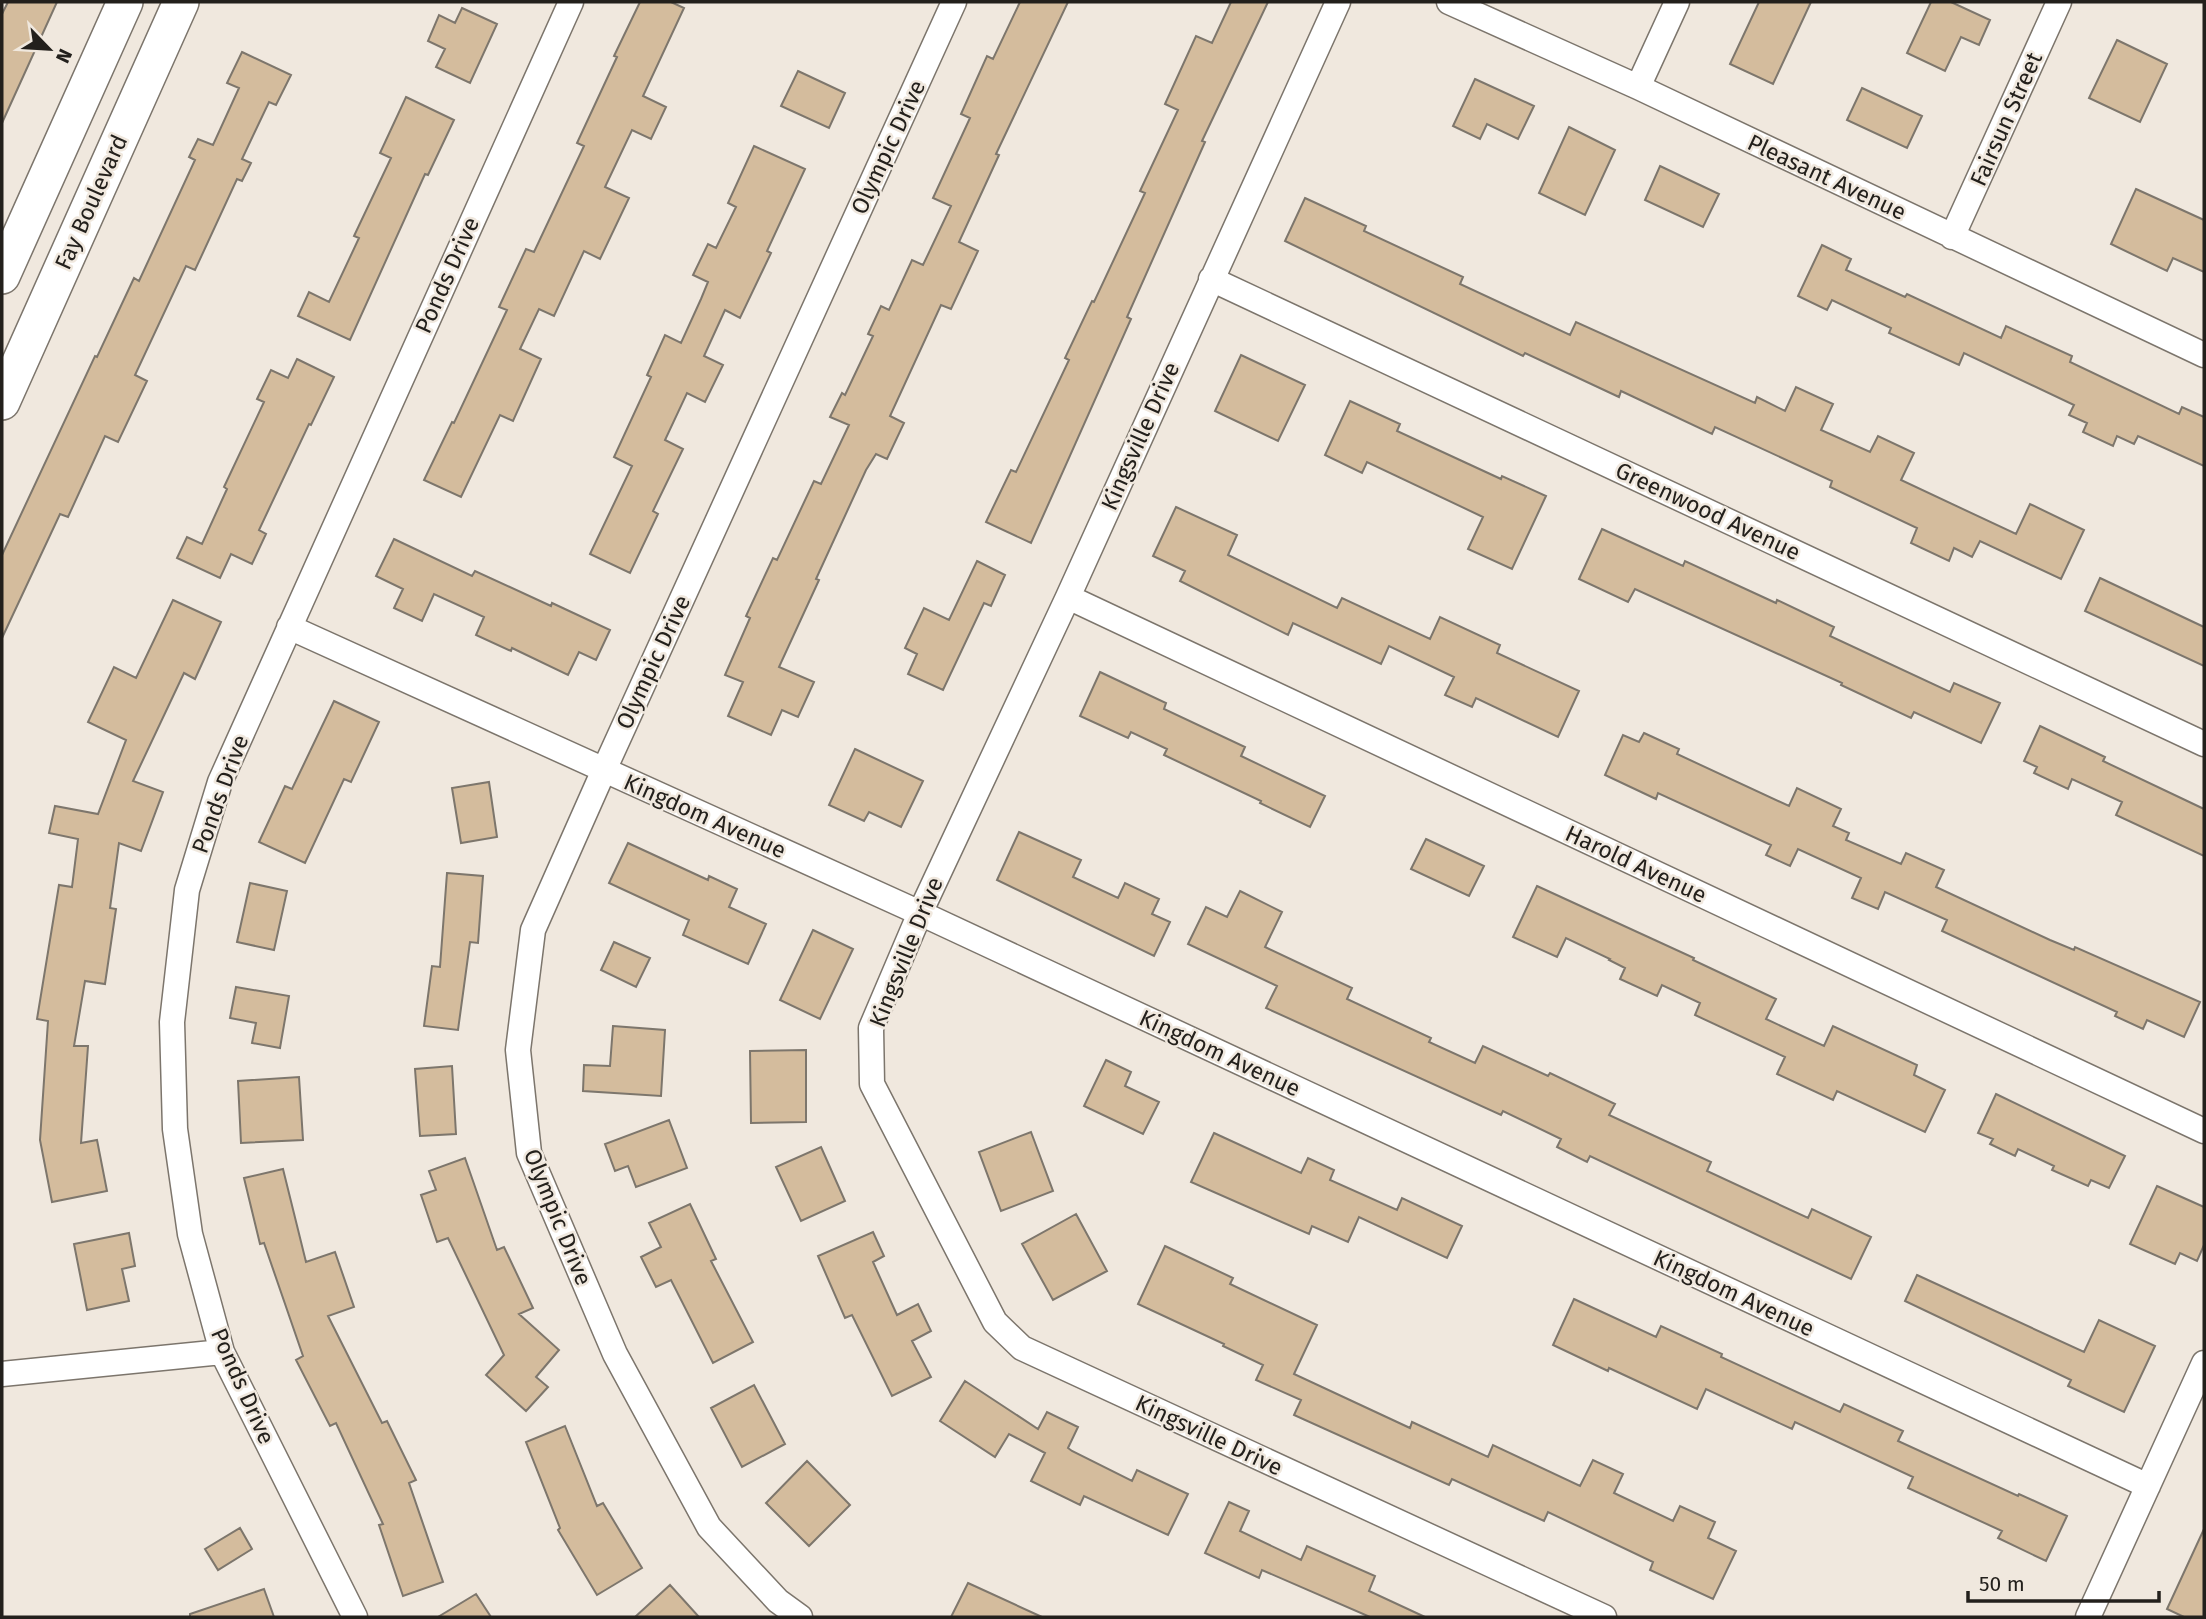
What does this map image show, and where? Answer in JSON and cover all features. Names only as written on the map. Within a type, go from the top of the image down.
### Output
[{"type":"main road","points":[[2,276],[125,2]]},
{"type":"main road","name":"Fay Boulevard","points":[[2,402],[181,2]]},
{"type":"street","name":"Ponds Drive","points":[[355,1617],[222,1352],[190,1234],[175,1129],[172,1022],[187,890],[220,782],[570,2]]},
{"type":"street","name":"Olympic Drive","points":[[800,1617],[778,1601],[709,1527],[615,1354],[529,1153],[518,1051],[533,930],[954,2]]},
{"type":"street","name":"Kingsville Drive","points":[[1338,2],[1068,597],[920,913],[872,1028],[872,1084],[995,1322],[1021,1348],[1604,1617]]},
{"type":"street","name":"Pleasant Avenue","points":[[1449,2],[1638,87],[2204,355]]},
{"type":"street","points":[[1638,87],[1677,2]]},
{"type":"street","name":"Fairsun Street","points":[[1952,237],[2059,2]]},
{"type":"street","name":"Greenwood Avenue","points":[[1211,279],[2204,744]]},
{"type":"street","name":"Harold Avenue","points":[[1068,597],[2204,1131]]},
{"type":"street","name":"Kingdom Avenue","points":[[289,627],[920,913],[2148,1486]]},
{"type":"street","points":[[2,1374],[222,1352]]},
{"type":"street","points":[[2088,1617],[2204,1363]]},
{"type":"building","points":[[8,2],[57,2],[2,123],[2,14]]},
{"type":"building","points":[[640,2],[671,2],[684,8],[643,96],[666,107],[651,139],[632,130],[605,187],[629,198],[600,259],[584,251],[554,316],[539,309],[520,349],[541,359],[513,421],[500,415],[461,497],[424,480],[507,310],[499,307],[526,249],[534,252],[584,146],[577,143]]},
{"type":"building","points":[[1020,2],[1068,2],[996,154],[999,155],[959,242],[978,251],[951,309],[941,305],[890,416],[904,423],[887,459],[876,454],[866,470],[779,667],[814,682],[798,717],[782,710],[771,735],[728,716],[743,682],[725,675],[750,618],[746,616],[773,558],[777,560],[814,481],[821,484],[849,425],[830,417],[842,393],[845,395],[873,336],[868,334],[881,306],[889,310],[912,260],[923,265],[951,206],[933,198],[970,118],[961,114],[987,56],[993,59]]},
{"type":"building","points":[[1231,2],[1268,2],[1202,141],[1205,142],[1127,317],[1131,319],[1031,543],[986,522],[1011,470],[1016,472],[1069,360],[1065,358],[1145,193],[1140,191],[1178,110],[1165,104],[1196,36],[1212,43]]},
{"type":"building","points":[[1759,2],[1811,2],[1773,84],[1730,64]]},
{"type":"building","points":[[1931,2],[1951,2],[1990,20],[1979,45],[1961,37],[1945,71],[1907,53]]},
{"type":"building","points":[[462,8],[497,24],[470,83],[436,67],[445,49],[428,41],[439,15],[455,23]]},
{"type":"building","points":[[2117,40],[2167,64],[2140,122],[2089,98]]},
{"type":"building","points":[[242,52],[291,75],[276,105],[269,102],[242,159],[251,163],[242,181],[237,179],[195,270],[186,266],[135,375],[147,381],[118,442],[105,436],[68,517],[60,514],[2,638],[2,555],[134,278],[139,281],[195,160],[189,157],[198,139],[213,145],[239,88],[227,83]]},
{"type":"building","points":[[798,71],[845,93],[829,128],[781,106]]},
{"type":"building","points":[[1475,79],[1534,106],[1518,139],[1487,124],[1480,139],[1453,126]]},
{"type":"building","points":[[1862,88],[1922,116],[1907,148],[1847,120]]},
{"type":"building","points":[[406,97],[454,120],[428,175],[425,174],[350,340],[298,316],[309,292],[329,302],[359,238],[354,236],[391,158],[380,153]]},
{"type":"building","points":[[1569,127],[1615,150],[1585,215],[1539,193]]},
{"type":"building","points":[[754,146],[805,169],[767,251],[771,253],[740,318],[725,310],[704,356],[723,365],[705,402],[687,393],[665,440],[683,449],[653,511],[658,514],[630,573],[590,554],[632,466],[614,457],[651,377],[647,375],[665,335],[681,343],[701,299],[708,282],[693,275],[708,244],[716,248],[736,207],[728,203]]},
{"type":"building","points":[[1660,166],[1719,194],[1703,227],[1645,200]]},
{"type":"building","points":[[2136,189],[2204,220],[2204,272],[2173,258],[2167,271],[2111,244]]},
{"type":"building","points":[[1305,198],[1366,226],[1364,231],[1463,277],[1460,284],[1570,335],[1576,322],[1755,403],[1757,397],[1785,411],[1796,387],[1833,404],[1821,430],[1870,452],[1878,436],[1914,453],[1901,480],[2016,534],[2030,504],[2084,530],[2061,579],[1980,541],[1972,557],[1954,548],[1949,561],[1911,543],[1917,528],[1830,487],[1832,481],[1715,427],[1712,434],[1621,391],[1619,397],[1525,353],[1523,356],[1285,241]]},
{"type":"building","points":[[1822,245],[1851,259],[1846,270],[1905,297],[1907,294],[2001,338],[2006,326],[2072,356],[2070,362],[2179,414],[2182,407],[2204,417],[2204,466],[2138,436],[2134,444],[2117,436],[2113,446],[2083,432],[2087,423],[2069,415],[2074,405],[1964,353],[1959,365],[1889,333],[1891,328],[1832,300],[1827,310],[1798,296]]},
{"type":"building","points":[[1241,355],[1305,385],[1278,441],[1215,411]]},
{"type":"building","points":[[297,359],[334,377],[259,530],[266,534],[252,564],[231,554],[220,578],[177,558],[187,537],[202,544],[227,489],[224,487],[264,402],[257,399],[271,370],[288,378]]},
{"type":"building","points":[[1350,401],[1400,424],[1397,431],[1501,479],[1502,476],[1546,496],[1512,569],[1468,549],[1483,517],[1367,462],[1362,473],[1325,455]]},
{"type":"building","points":[[1176,507],[1237,535],[1228,555],[1337,608],[1342,598],[1430,639],[1440,617],[1500,645],[1497,653],[1579,691],[1558,737],[1476,698],[1472,707],[1445,695],[1454,677],[1389,646],[1381,664],[1293,623],[1288,635],[1180,581],[1185,571],[1153,556]]},
{"type":"building","points":[[1602,529],[1683,566],[1685,561],[1776,603],[1777,600],[1834,627],[1830,636],[1950,692],[1954,683],[2000,703],[1981,743],[1914,712],[1911,718],[1841,685],[1842,683],[1635,589],[1628,602],[1579,579]]},
{"type":"building","points":[[394,539],[472,576],[475,571],[610,630],[596,660],[579,652],[568,675],[512,648],[511,651],[476,635],[484,617],[434,594],[422,621],[394,608],[403,589],[376,576]]},
{"type":"building","points":[[977,561],[1005,575],[991,606],[984,603],[943,690],[908,674],[917,654],[905,648],[924,608],[949,620]]},
{"type":"building","points":[[2100,578],[2204,627],[2204,666],[2085,611]]},
{"type":"building","points":[[173,600],[221,622],[195,679],[184,673],[133,781],[163,792],[141,851],[119,843],[110,908],[116,909],[105,984],[85,981],[74,1046],[88,1046],[81,1143],[97,1140],[107,1191],[52,1202],[40,1140],[48,1021],[37,1019],[59,885],[72,887],[78,839],[49,833],[55,806],[98,814],[126,740],[88,722],[114,667],[136,678]]},
{"type":"building","points":[[1100,672],[1166,703],[1164,709],[1245,747],[1241,756],[1325,796],[1310,827],[1164,755],[1167,749],[1131,732],[1128,738],[1080,716]]},
{"type":"building","points":[[334,701],[379,722],[351,782],[344,779],[305,863],[259,842],[285,786],[292,789]]},
{"type":"building","points":[[2040,726],[2105,757],[2103,761],[2204,809],[2204,856],[2116,815],[2122,802],[2072,779],[2068,789],[2034,773],[2037,767],[2024,761]]},
{"type":"building","points":[[1644,733],[1679,749],[1677,754],[1789,806],[1797,788],[1841,809],[1833,826],[1849,833],[1846,840],[1901,864],[1906,853],[1944,870],[1936,887],[2050,940],[2074,950],[2075,947],[2200,1002],[2184,1037],[2147,1020],[2143,1029],[2115,1016],[2117,1012],[1942,931],[1947,920],[1885,892],[1878,909],[1852,898],[1861,878],[1798,849],[1790,866],[1766,855],[1771,845],[1658,793],[1656,799],[1605,775],[1623,735],[1639,742]]},
{"type":"building","points":[[855,749],[923,781],[901,827],[869,812],[864,821],[829,805]]},
{"type":"building","points":[[489,782],[497,837],[461,843],[452,788]]},
{"type":"building","points":[[1019,832],[1081,860],[1073,877],[1118,898],[1125,883],[1159,899],[1152,914],[1170,922],[1154,956],[997,880]]},
{"type":"building","points":[[1426,839],[1484,866],[1469,896],[1411,869]]},
{"type":"building","points":[[628,843],[708,880],[709,876],[737,889],[729,907],[766,924],[748,964],[683,935],[689,920],[609,883]]},
{"type":"building","points":[[447,873],[483,876],[478,943],[470,942],[458,1030],[424,1026],[432,966],[440,967]]},
{"type":"building","points":[[250,883],[287,891],[274,950],[237,942]]},
{"type":"building","points":[[1537,886],[1776,999],[1766,1019],[1824,1046],[1833,1026],[1917,1065],[1914,1075],[1945,1090],[1925,1132],[1837,1091],[1833,1100],[1777,1074],[1785,1057],[1695,1015],[1700,1003],[1662,985],[1657,996],[1620,979],[1625,968],[1566,938],[1557,957],[1513,937]]},
{"type":"building","points":[[1240,891],[1282,912],[1265,947],[1352,988],[1347,999],[1431,1038],[1429,1042],[1475,1063],[1483,1046],[1548,1076],[1550,1073],[1615,1104],[1609,1115],[1711,1162],[1707,1171],[1808,1218],[1812,1209],[1871,1237],[1851,1279],[1590,1156],[1587,1162],[1557,1147],[1561,1139],[1503,1111],[1501,1115],[1266,1008],[1277,986],[1188,944],[1206,907],[1227,917]]},
{"type":"building","points":[[813,930],[853,949],[820,1019],[780,1000]]},
{"type":"building","points":[[614,942],[650,958],[636,987],[601,970]]},
{"type":"building","points":[[236,987],[289,996],[280,1048],[252,1043],[256,1023],[230,1018]]},
{"type":"building","points":[[613,1026],[665,1030],[661,1096],[583,1091],[584,1065],[610,1066]]},
{"type":"building","points":[[806,1050],[806,1122],[751,1123],[750,1051]]},
{"type":"building","points":[[1106,1060],[1131,1072],[1125,1086],[1159,1102],[1143,1134],[1084,1106]]},
{"type":"building","points":[[452,1066],[456,1134],[420,1136],[415,1069]]},
{"type":"building","points":[[299,1077],[303,1140],[241,1143],[238,1081]]},
{"type":"building","points":[[1996,1094],[2125,1156],[2109,1188],[2091,1180],[2088,1186],[2052,1170],[2054,1166],[2018,1149],[2015,1156],[1990,1144],[1993,1139],[1978,1133]]},
{"type":"building","points":[[669,1120],[687,1168],[636,1187],[628,1166],[615,1171],[605,1144]]},
{"type":"building","points":[[1031,1132],[1053,1191],[1001,1211],[979,1152]]},
{"type":"building","points":[[1214,1133],[1301,1173],[1308,1158],[1334,1170],[1330,1180],[1397,1210],[1402,1198],[1462,1226],[1447,1258],[1359,1217],[1348,1242],[1312,1226],[1309,1234],[1191,1182]]},
{"type":"building","points":[[821,1147],[845,1201],[801,1221],[776,1167]]},
{"type":"building","points":[[465,1158],[497,1250],[504,1247],[533,1308],[519,1314],[559,1350],[536,1377],[548,1387],[526,1411],[486,1375],[504,1355],[448,1238],[437,1242],[421,1195],[436,1190],[429,1171]]},
{"type":"building","points":[[283,1169],[306,1262],[335,1252],[354,1307],[328,1316],[382,1423],[387,1421],[416,1480],[409,1483],[443,1582],[403,1596],[379,1525],[383,1524],[336,1423],[330,1426],[296,1360],[303,1356],[264,1243],[260,1244],[244,1178]]},
{"type":"building","points":[[2157,1186],[2204,1207],[2204,1245],[2197,1261],[2180,1253],[2175,1264],[2130,1244]]},
{"type":"building","points":[[690,1204],[716,1259],[711,1261],[753,1342],[713,1363],[671,1280],[656,1287],[641,1257],[661,1247],[649,1223]]},
{"type":"building","points":[[1076,1214],[1107,1271],[1053,1300],[1022,1244]]},
{"type":"building","points":[[873,1232],[884,1256],[873,1262],[897,1315],[918,1304],[931,1331],[912,1341],[931,1377],[892,1396],[852,1315],[845,1318],[818,1256]]},
{"type":"building","points":[[129,1233],[135,1266],[122,1269],[129,1301],[87,1310],[74,1244]]},
{"type":"building","points":[[1165,1246],[1233,1278],[1230,1284],[1317,1325],[1294,1374],[1410,1428],[1412,1422],[1488,1457],[1493,1445],[1580,1486],[1593,1460],[1623,1474],[1614,1493],[1673,1521],[1680,1506],[1715,1522],[1708,1538],[1736,1551],[1713,1599],[1650,1570],[1653,1562],[1548,1512],[1544,1521],[1452,1479],[1449,1485],[1294,1415],[1301,1400],[1256,1380],[1263,1365],[1138,1304]]},
{"type":"building","points":[[1917,1275],[2084,1352],[2099,1320],[2155,1346],[2124,1412],[2068,1386],[2071,1380],[1905,1301]]},
{"type":"building","points":[[1574,1299],[1656,1337],[1661,1326],[1840,1412],[1844,1404],[1903,1431],[1898,1441],[2067,1516],[2046,1561],[1998,1538],[2002,1531],[1908,1488],[1913,1477],[1795,1422],[1792,1429],[1706,1389],[1697,1409],[1553,1345]]},
{"type":"building","points":[[965,1381],[1038,1429],[1047,1412],[1078,1427],[1068,1448],[1072,1451],[1132,1481],[1137,1470],[1188,1494],[1168,1535],[1084,1496],[1080,1505],[1031,1481],[1045,1453],[1009,1434],[995,1457],[940,1421]]},
{"type":"building","points":[[754,1385],[785,1444],[742,1467],[711,1408]]},
{"type":"building","points":[[565,1426],[597,1506],[603,1503],[642,1568],[597,1595],[558,1530],[560,1528],[526,1442]]},
{"type":"building","points":[[807,1461],[850,1505],[809,1546],[766,1503]]},
{"type":"building","points":[[1229,1502],[1249,1511],[1240,1531],[1301,1560],[1307,1546],[1375,1576],[1369,1591],[1425,1617],[1370,1617],[1262,1570],[1259,1578],[1205,1553]]},
{"type":"building","points":[[240,1528],[252,1549],[218,1570],[205,1549]]},
{"type":"building","points":[[2204,1529],[2204,1617],[2184,1617],[2167,1609]]},
{"type":"building","points":[[968,1583],[1042,1617],[951,1617]]},
{"type":"building","points":[[670,1585],[699,1617],[635,1617]]},
{"type":"building","points":[[264,1589],[274,1617],[190,1617],[190,1614]]},
{"type":"building","points":[[476,1594],[491,1617],[438,1617]]}]
